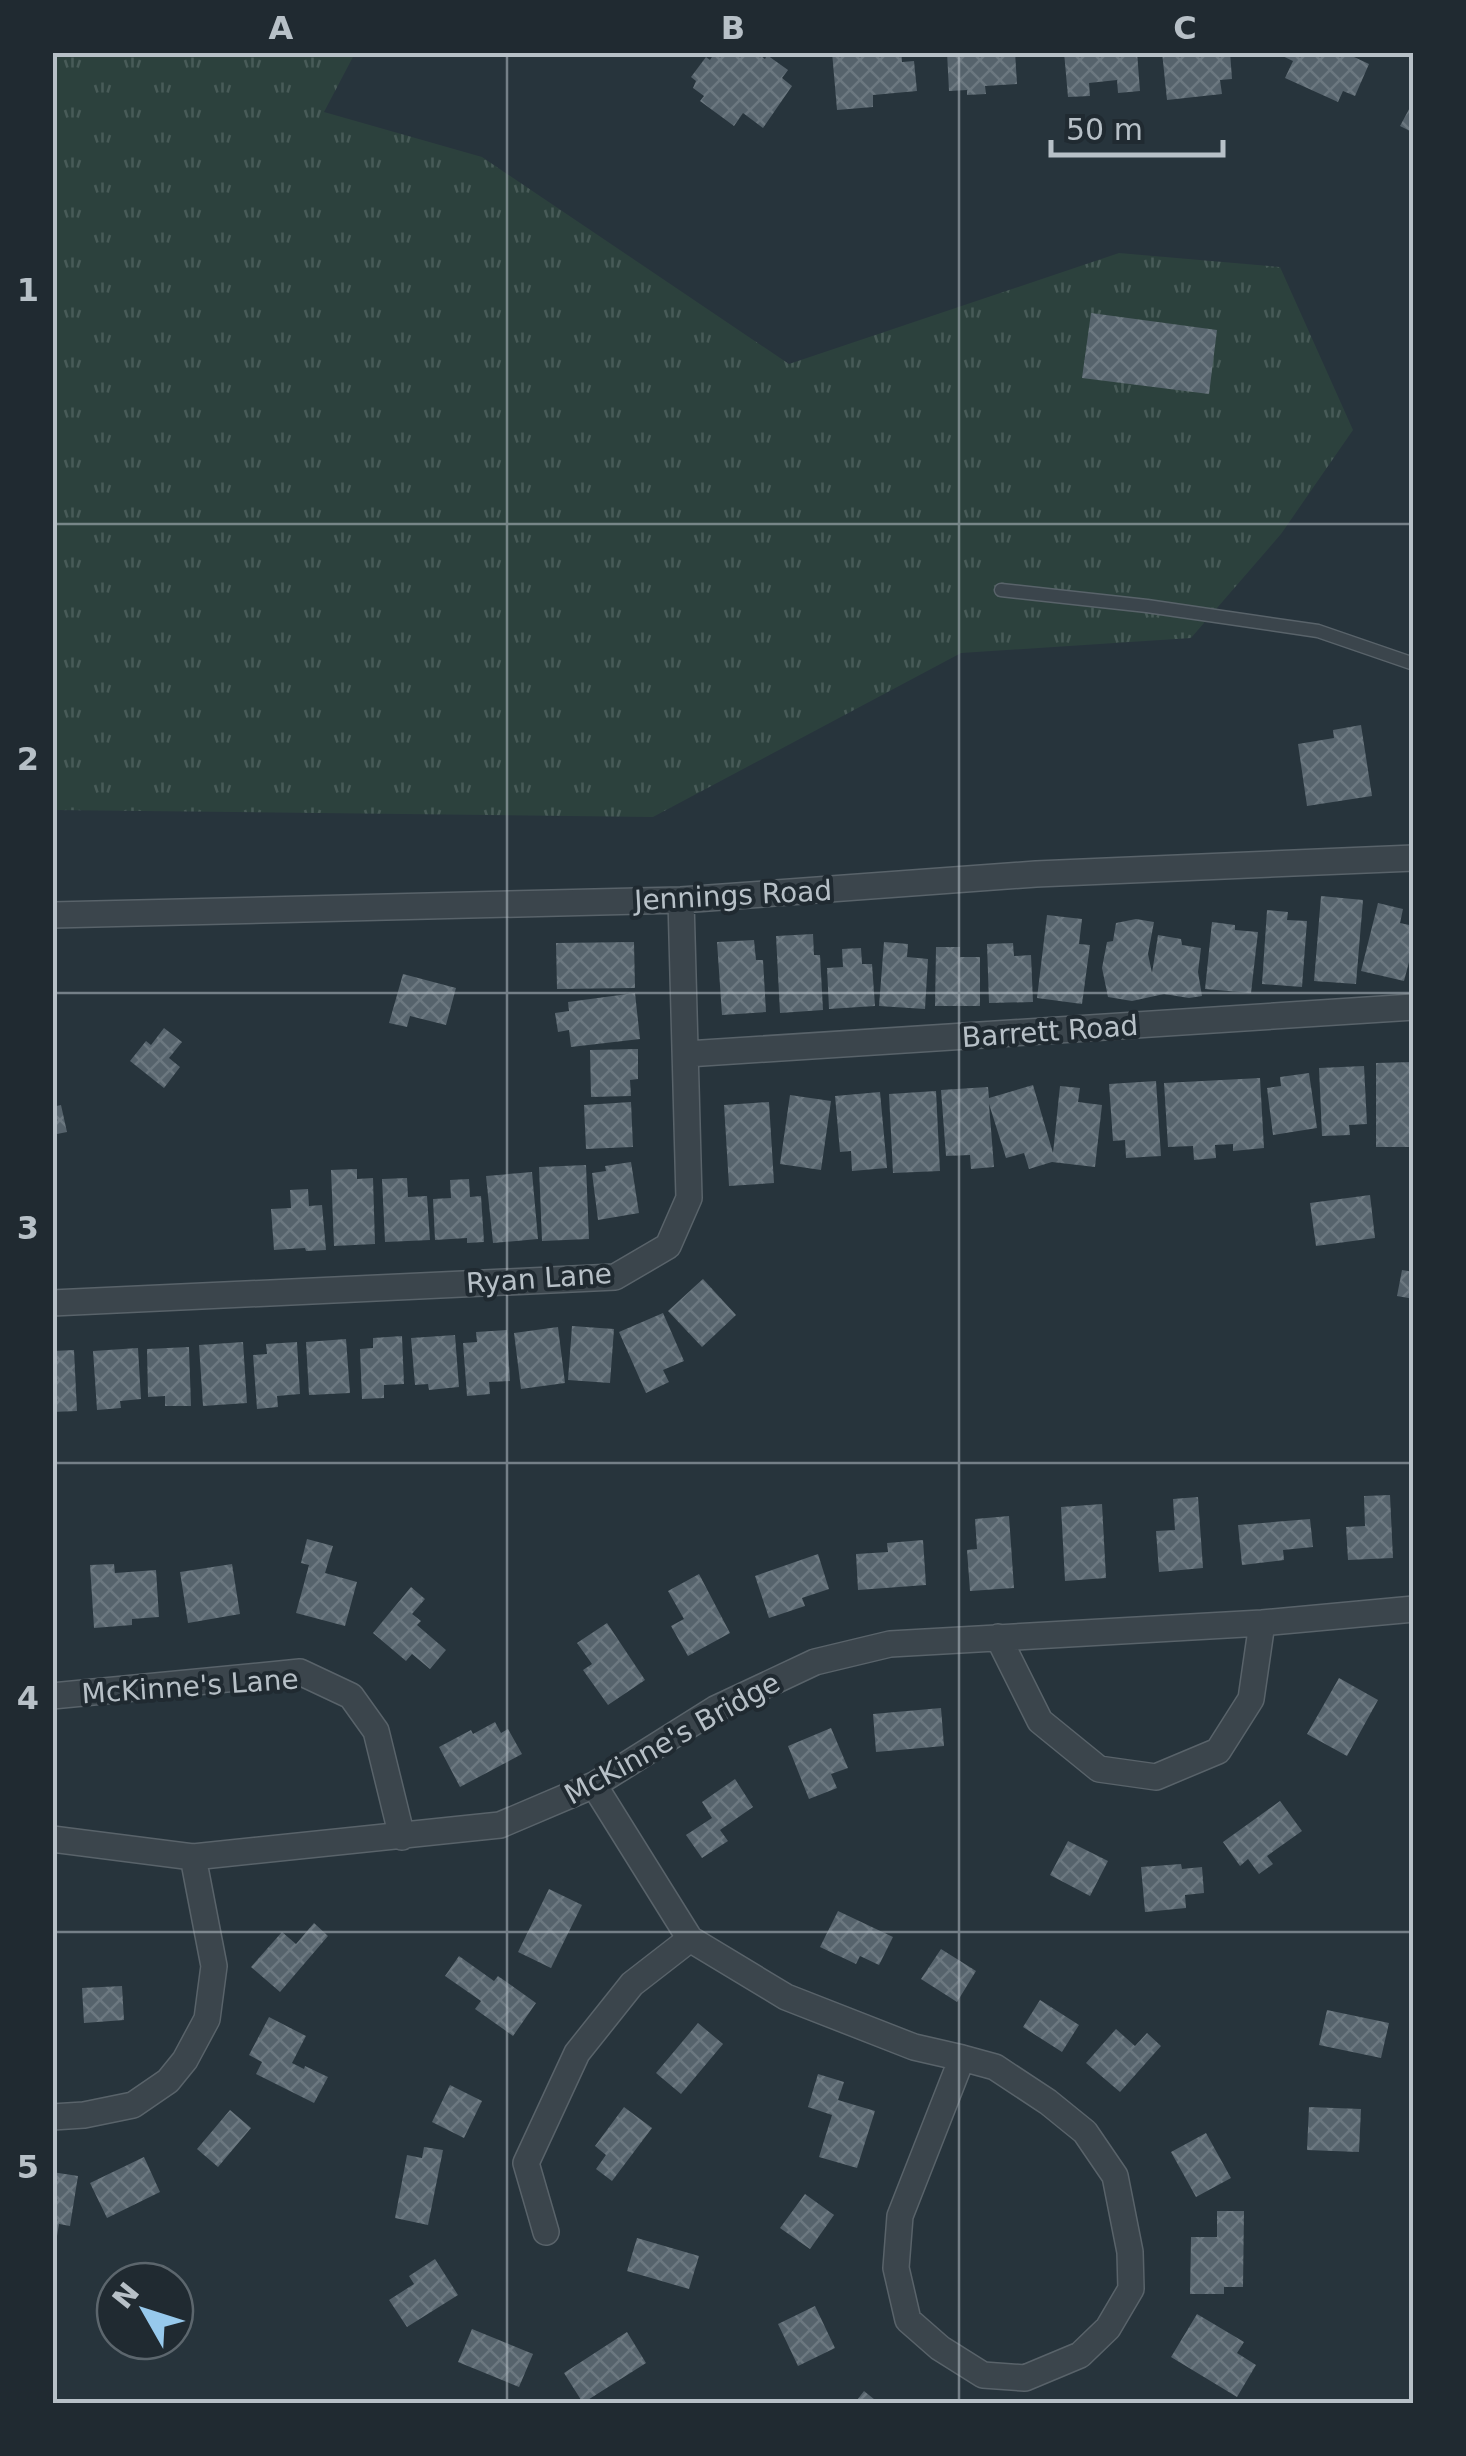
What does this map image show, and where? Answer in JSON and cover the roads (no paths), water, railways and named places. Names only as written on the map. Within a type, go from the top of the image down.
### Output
[{"type":"street","name":"Jennings Road","points":[[52,915],[681,900],[1036,874],[1414,858]]},
{"type":"street","name":"Ryan Lane","points":[[52,1304],[614,1277],[668,1246],[689,1198],[681,900]]},
{"type":"street","name":"Barrett Road","points":[[686,1054],[1414,1008]]},
{"type":"street","name":"McKinne's Bridge","points":[[52,1839],[193,1858],[500,1825],[594,1785],[715,1709],[815,1662],[890,1644],[1262,1623],[1414,1608]]},
{"type":"street","points":[[998,1637],[1040,1722],[1098,1768],[1156,1778],[1218,1751],[1252,1699],[1262,1623]]},
{"type":"street","name":"McKinne's Lane","points":[[52,1696],[300,1672],[351,1696],[376,1731],[402,1837]]},
{"type":"street","points":[[594,1785],[690,1939],[786,1997],[914,2047],[962,2058],[995,2066],[1085,2132],[1114,2176],[1130,2252],[1131,2289],[1108,2328],[1080,2355],[1025,2378],[983,2375],[940,2348],[908,2320],[896,2268],[900,2216],[962,2058]]},
{"type":"street","points":[[52,2117],[133,2105],[168,2081],[185,2060],[208,2018],[214,1966],[193,1858]]},
{"type":"street","points":[[546,2232],[526,2163],[577,2053],[632,1984],[690,1939]]},
{"type":"lane","points":[[1001,590],[1318,631],[1414,664]]}]
